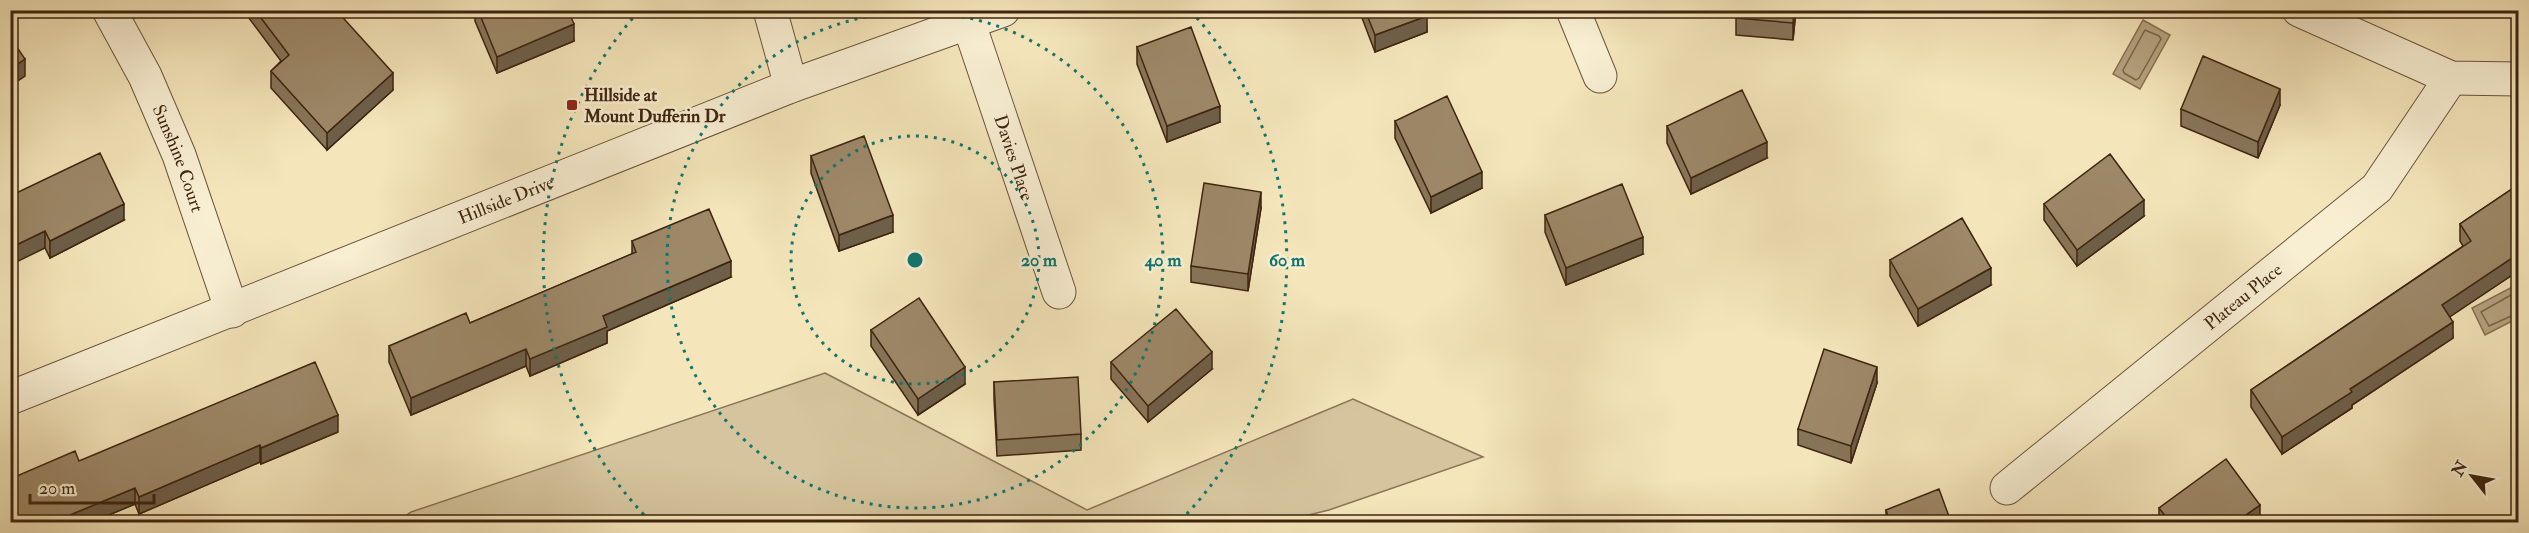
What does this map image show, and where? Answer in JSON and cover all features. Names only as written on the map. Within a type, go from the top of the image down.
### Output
[{"type":"street","name":"Sunshine Court","points":[[109,10],[145,76],[179,155],[232,311]]},
{"type":"street","points":[[771,10],[791,86]]},
{"type":"street","name":"Hillside Drive","points":[[10,398],[791,86],[1003,10]]},
{"type":"street","points":[[1573,10],[1600,76]]},
{"type":"street","points":[[2299,10],[2451,78],[2518,79]]},
{"type":"street","name":"Davies Place","points":[[969,24],[1059,292]]},
{"type":"street","name":"Plateau Place","points":[[2007,488],[2377,188],[2451,78]]},
{"type":"shaded area","points":[[825,373],[1087,510],[1353,399],[1483,457],[1329,510],[1280,522],[397,522],[411,512]]},
{"type":"water","points":[[2143,20],[2170,35],[2140,89],[2113,74]]},
{"type":"water","points":[[2518,284],[2518,318],[2485,335],[2472,308]]},
{"type":"building","points":[[255,10],[336,10],[393,73],[327,133],[271,71],[289,55]]},
{"type":"building","points":[[478,10],[568,10],[574,24],[497,57]]},
{"type":"building","points":[[1365,10],[1426,10],[1427,16],[1375,35]]},
{"type":"building","points":[[1737,10],[1794,10],[1793,23],[1736,18]]},
{"type":"building","points":[[1191,27],[1220,106],[1167,126],[1137,47]]},
{"type":"building","points":[[10,37],[25,59],[10,69]]},
{"type":"building","points":[[2203,56],[2280,89],[2258,142],[2181,109]]},
{"type":"building","points":[[1742,90],[1767,142],[1691,178],[1667,126]]},
{"type":"building","points":[[1447,96],[1482,172],[1431,197],[1395,121]]},
{"type":"building","points":[[864,136],[893,215],[839,235],[811,156]]},
{"type":"building","points":[[100,153],[124,204],[50,241],[45,231],[10,248],[10,196]]},
{"type":"building","points":[[2110,154],[2144,200],[2077,250],[2044,204]]},
{"type":"building","points":[[1204,183],[1261,192],[1248,274],[1191,266]]},
{"type":"building","points":[[1622,184],[1643,237],[1566,268],[1545,215]]},
{"type":"building","points":[[2518,185],[2518,254],[2442,305],[2453,322],[2350,389],[2352,392],[2282,437],[2251,390],[2471,241],[2460,224]]},
{"type":"building","points":[[709,209],[731,261],[603,316],[607,327],[530,359],[526,349],[411,398],[389,346],[466,313],[470,323],[636,252],[632,241]]},
{"type":"building","points":[[1962,218],[1991,268],[1918,309],[1890,260]]},
{"type":"building","points":[[919,298],[965,367],[918,399],[871,330]]},
{"type":"building","points":[[1176,309],[1212,352],[1148,406],[1111,362]]},
{"type":"building","points":[[1824,349],[1877,367],[1851,446],[1798,429]]},
{"type":"building","points":[[315,362],[338,415],[261,448],[260,445],[139,497],[135,488],[53,522],[14,522],[10,514],[10,479],[75,451],[79,461]]},
{"type":"building","points":[[1078,377],[1081,434],[997,440],[994,382]]},
{"type":"building","points":[[2226,459],[2260,505],[2236,522],[2170,522],[2159,508]]},
{"type":"building","points":[[1939,489],[1951,522],[1890,522],[1886,510]]},
{"type":"place","name":"Hillside at Mount Dufferin Dr","points":[[572,105]]}]
